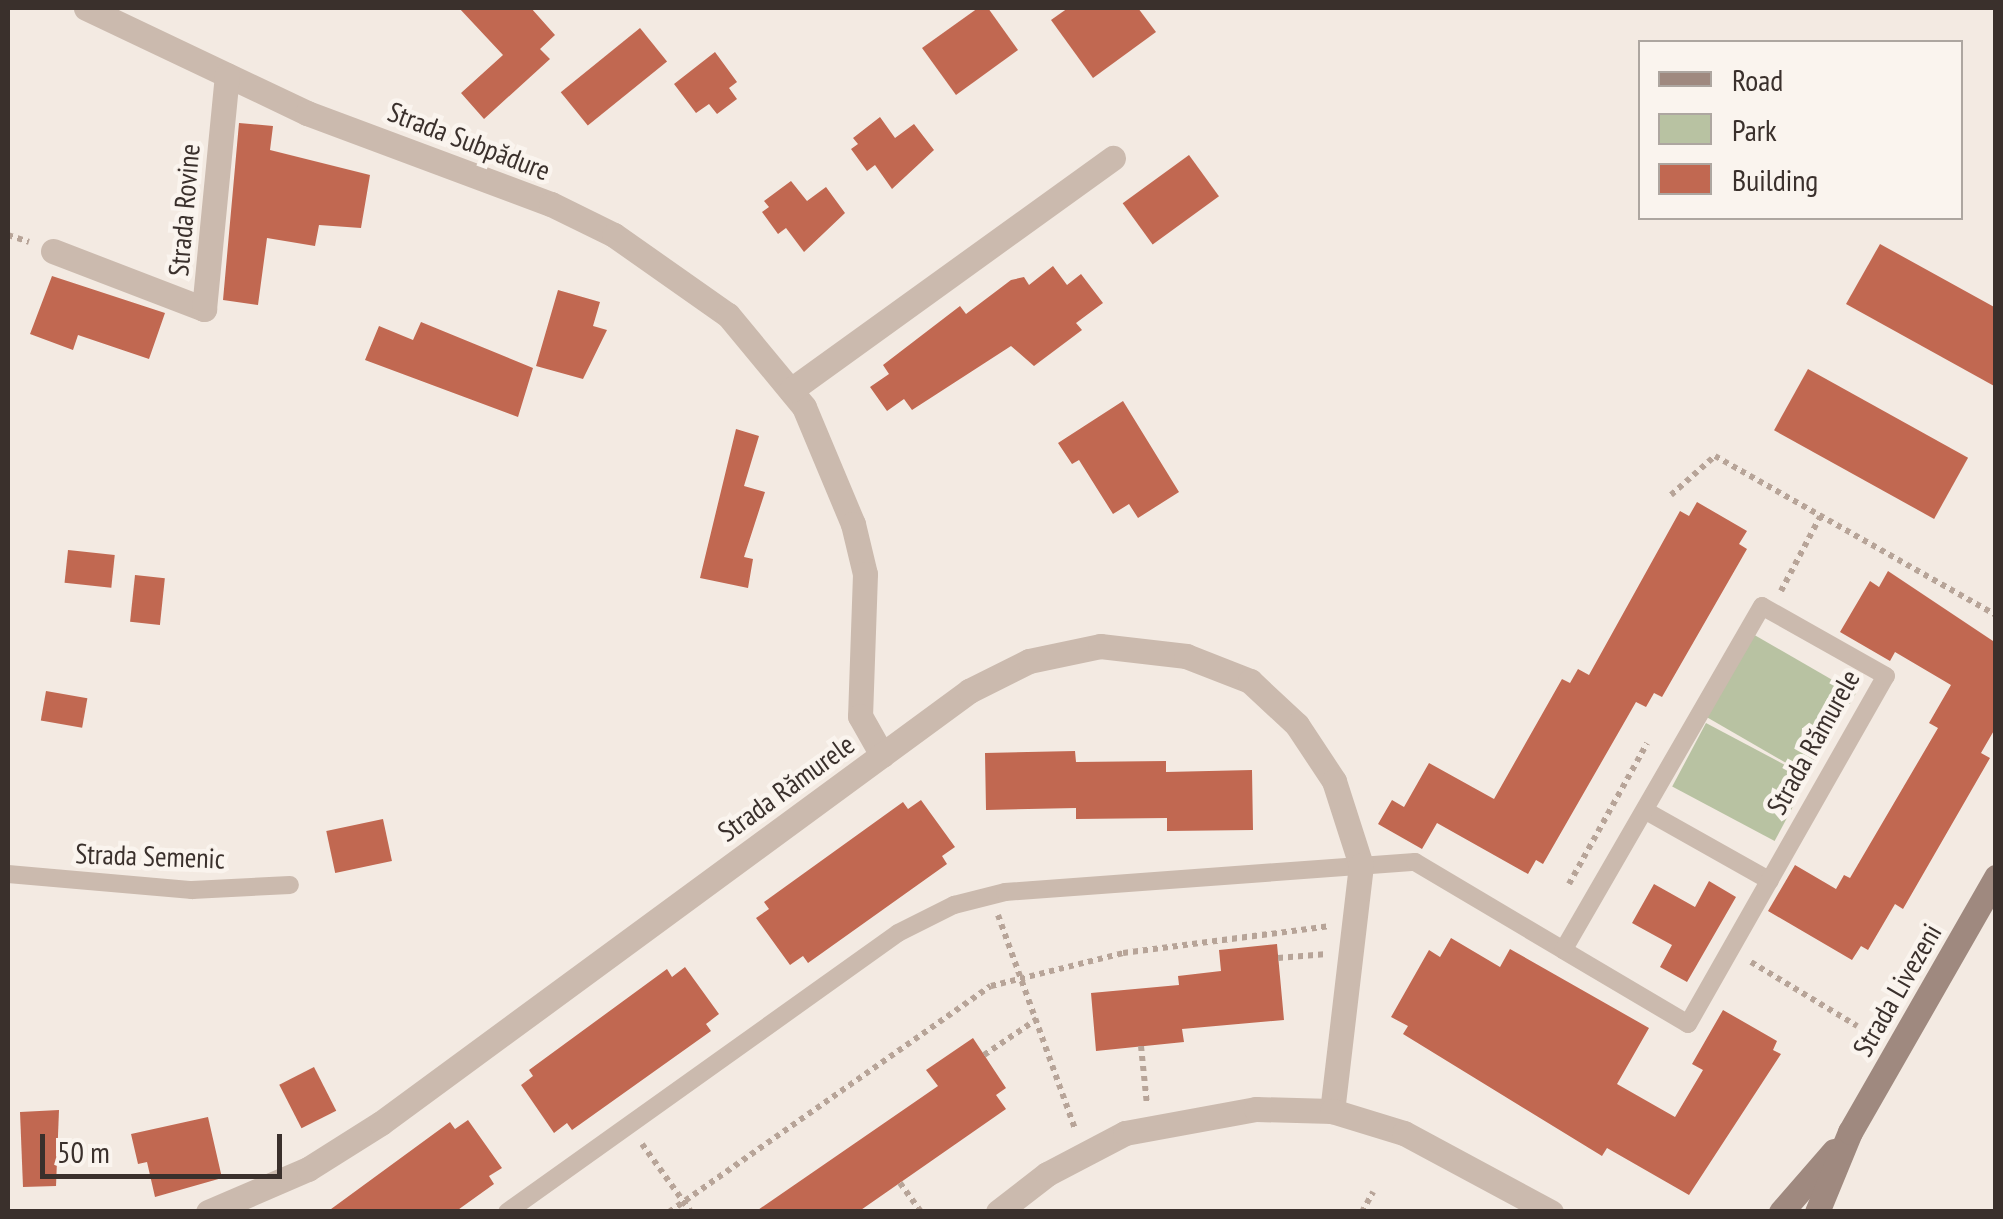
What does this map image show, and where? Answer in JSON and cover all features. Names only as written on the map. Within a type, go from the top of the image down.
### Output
[{"type":"main road","name":"Strada Livezeni","points":[[1817,1212],[1850,1132],[1996,876]]},
{"type":"main road","name":"Strada Livezeni","points":[[1781,1212],[1850,1132]]},
{"type":"street","name":"Strada Subpădure","points":[[86,8],[227,75],[614,234],[728,315],[791,390],[853,524],[864,574],[860,716],[882,755]]},
{"type":"street","name":"Strada Rovine","points":[[54,251],[204,309],[227,75]]},
{"type":"street","points":[[791,390],[1113,158]]},
{"type":"street","name":"Strada Rămurele","points":[[208,1212],[308,1169],[381,1123],[969,691],[1028,661],[1100,646],[1186,656],[1250,681],[1297,724],[1334,781],[1361,865],[1332,1110]]},
{"type":"street","points":[[998,1212],[1076,1156],[1125,1133],[1256,1109],[1332,1110],[1404,1133],[1551,1212]]},
{"type":"lane","points":[[1563,950],[1762,606],[1770,610]]},
{"type":"lane","name":"Strada Rămurele","points":[[506,1212],[898,933],[954,905],[990,895],[1415,862],[1688,1024],[1886,676],[1770,610]]},
{"type":"lane","points":[[1646,812],[1770,881]]},
{"type":"lane","name":"Strada Semenic","points":[[8,874],[192,890],[290,885]]},
{"type":"path","points":[[1671,495],[1715,456],[1996,615]]},
{"type":"path","points":[[1770,610],[1820,516]]},
{"type":"path","points":[[1564,891],[1647,743]]},
{"type":"path","points":[[990,895],[1078,1140]]},
{"type":"path","points":[[669,1212],[991,986],[1123,953],[1332,926]]},
{"type":"path","points":[[1730,950],[1857,1026]]},
{"type":"path","points":[[1278,958],[1329,954]]},
{"type":"path","points":[[984,1056],[1037,1019]]},
{"type":"path","points":[[1141,1046],[1148,1107]]},
{"type":"path","points":[[628,1124],[691,1212]]},
{"type":"path","points":[[900,1182],[921,1212]]},
{"type":"path","points":[[1362,1212],[1373,1192]]},
{"type":"green space","points":[[1751,633],[1856,694],[1808,776],[1704,715]]},
{"type":"green space","points":[[1706,723],[1808,777],[1775,841],[1672,787]]},
{"type":"building","points":[[459,8],[531,8],[555,35],[540,49],[550,59],[484,119],[461,93],[503,55]]},
{"type":"building","points":[[978,8],[988,8],[1018,50],[956,95],[922,48]]},
{"type":"building","points":[[1068,8],[1138,8],[1156,32],[1093,78],[1051,20]]},
{"type":"building","points":[[640,28],[667,61],[588,126],[561,92]]},
{"type":"building","points":[[715,52],[737,82],[729,88],[737,99],[717,114],[709,104],[696,113],[674,84]]},
{"type":"building","points":[[880,117],[895,138],[914,124],[934,150],[892,189],[875,165],[867,171],[851,149],[858,144],[853,138]]},
{"type":"building","points":[[239,123],[273,126],[270,150],[370,175],[361,228],[319,225],[315,246],[267,238],[258,305],[223,300]]},
{"type":"building","points":[[1189,155],[1219,196],[1153,244],[1123,203]]},
{"type":"building","points":[[791,181],[807,201],[826,187],[845,213],[804,252],[786,228],[778,234],[762,212],[769,207],[764,201]]},
{"type":"building","points":[[1880,244],[1996,308],[1996,387],[1846,304]]},
{"type":"building","points":[[1053,266],[1067,285],[1081,274],[1103,303],[1076,323],[1082,330],[1034,366],[1011,346],[912,410],[904,399],[887,411],[870,387],[889,374],[883,365],[960,306],[966,314],[1011,280],[1024,277],[1029,285]]},
{"type":"building","points":[[52,276],[165,313],[149,359],[78,335],[73,350],[30,334]]},
{"type":"building","points":[[558,290],[600,302],[593,326],[607,330],[583,379],[536,366]]},
{"type":"building","points":[[421,322],[533,368],[518,417],[365,360],[379,326],[413,340]]},
{"type":"building","points":[[1808,369],[1968,458],[1934,519],[1774,430]]},
{"type":"building","points":[[1123,401],[1179,492],[1138,518],[1129,504],[1113,514],[1079,460],[1072,464],[1058,443]]},
{"type":"building","points":[[736,429],[759,436],[744,486],[765,492],[744,557],[753,559],[748,588],[700,578]]},
{"type":"building","points":[[1697,502],[1747,531],[1739,544],[1747,549],[1662,697],[1654,693],[1646,707],[1636,702],[1543,864],[1536,860],[1528,874],[1437,823],[1422,849],[1378,824],[1392,800],[1404,807],[1429,763],[1494,799],[1562,679],[1570,683],[1578,669],[1589,675],[1680,511],[1689,516]]},
{"type":"building","points":[[68,550],[115,555],[111,588],[65,583]]},
{"type":"building","points":[[1888,571],[1996,643],[1996,727],[1981,753],[1990,758],[1903,909],[1895,904],[1868,950],[1861,946],[1852,960],[1768,911],[1795,865],[1836,889],[1844,875],[1850,878],[1938,728],[1929,723],[1951,685],[1895,652],[1890,661],[1840,632],[1870,581],[1879,587]]},
{"type":"building","points":[[135,575],[165,578],[160,625],[130,622]]},
{"type":"building","points":[[46,691],[87,698],[82,728],[41,721]]},
{"type":"building","points":[[1075,751],[1076,762],[1166,761],[1166,772],[1252,770],[1253,830],[1167,831],[1167,818],[1076,819],[1076,808],[986,810],[985,753]]},
{"type":"building","points":[[921,800],[955,847],[942,856],[947,864],[808,963],[803,956],[790,965],[756,918],[769,909],[764,902],[903,802],[908,809]]},
{"type":"building","points":[[383,819],[392,861],[335,873],[326,831]]},
{"type":"building","points":[[1709,881],[1736,897],[1687,982],[1660,967],[1672,945],[1632,923],[1654,884],[1695,907]]},
{"type":"building","points":[[1451,938],[1500,967],[1510,949],[1649,1028],[1617,1084],[1675,1117],[1703,1070],[1692,1064],[1723,1010],[1777,1041],[1773,1050],[1781,1054],[1689,1195],[1607,1148],[1602,1156],[1403,1034],[1408,1026],[1391,1017],[1429,950],[1440,957]]},
{"type":"building","points":[[1277,944],[1284,1020],[1182,1029],[1184,1042],[1096,1051],[1091,993],[1179,985],[1178,976],[1221,971],[1219,950]]},
{"type":"building","points":[[685,967],[719,1014],[706,1024],[711,1031],[572,1130],[567,1123],[554,1133],[521,1085],[533,1076],[529,1070],[667,969],[672,977]]},
{"type":"building","points":[[973,1038],[1006,1088],[996,1095],[1006,1109],[858,1212],[755,1212],[938,1086],[926,1070]]},
{"type":"building","points":[[314,1067],[336,1111],[301,1128],[279,1085]]},
{"type":"building","points":[[59,1110],[56,1186],[23,1187],[20,1112]]},
{"type":"building","points":[[208,1117],[222,1178],[155,1197],[147,1162],[138,1164],[131,1134]]},
{"type":"building","points":[[468,1120],[502,1168],[489,1176],[494,1184],[455,1212],[327,1212],[450,1122],[455,1129]]}]
